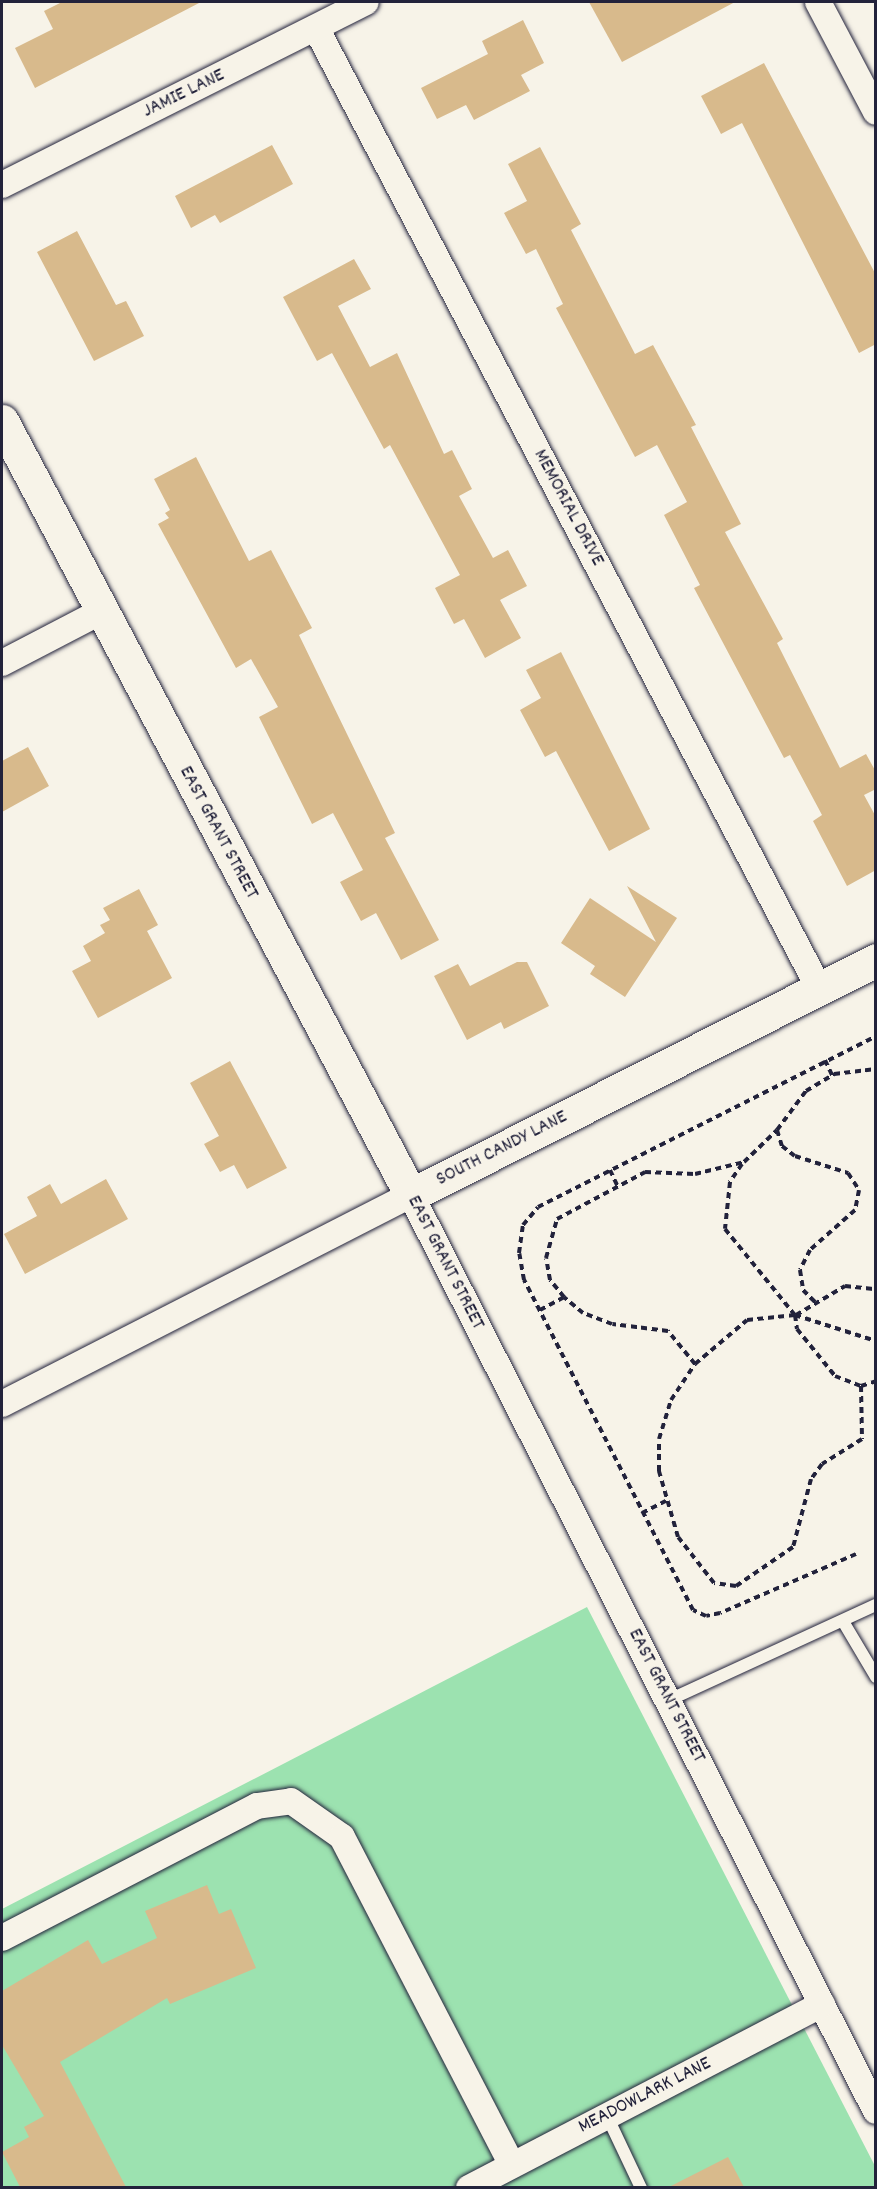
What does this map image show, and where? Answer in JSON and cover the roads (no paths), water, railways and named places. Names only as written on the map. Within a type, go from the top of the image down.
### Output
[{"type":"main road","name":"EAST GRANT STREET","points":[[2,421],[100,612],[411,1195]]},
{"type":"main road","name":"SOUTH CANDY LANE","points":[[411,1195],[876,960]]},
{"type":"street","name":"JAMIE LANE","points":[[2,185],[366,2]]},
{"type":"street","points":[[818,2],[876,112]]},
{"type":"street","name":"MEMORIAL DRIVE","points":[[316,28],[819,988]]},
{"type":"street","points":[[2,663],[100,612]]},
{"type":"street","name":"SOUTH CANDY LANE","points":[[2,1404],[411,1195]]},
{"type":"street","name":"EAST GRANT STREET","points":[[411,1195],[876,2111]]},
{"type":"street","points":[[2,1938],[257,1806],[291,1801],[342,1837],[512,2165]]},
{"type":"street","name":"MEADOWLARK LANE","points":[[469,2187],[822,2004]]},
{"type":"lane","points":[[669,1700],[844,1623],[876,1605]]},
{"type":"lane","points":[[844,1623],[876,1677]]},
{"type":"lane","points":[[607,2116],[641,2187]]}]
